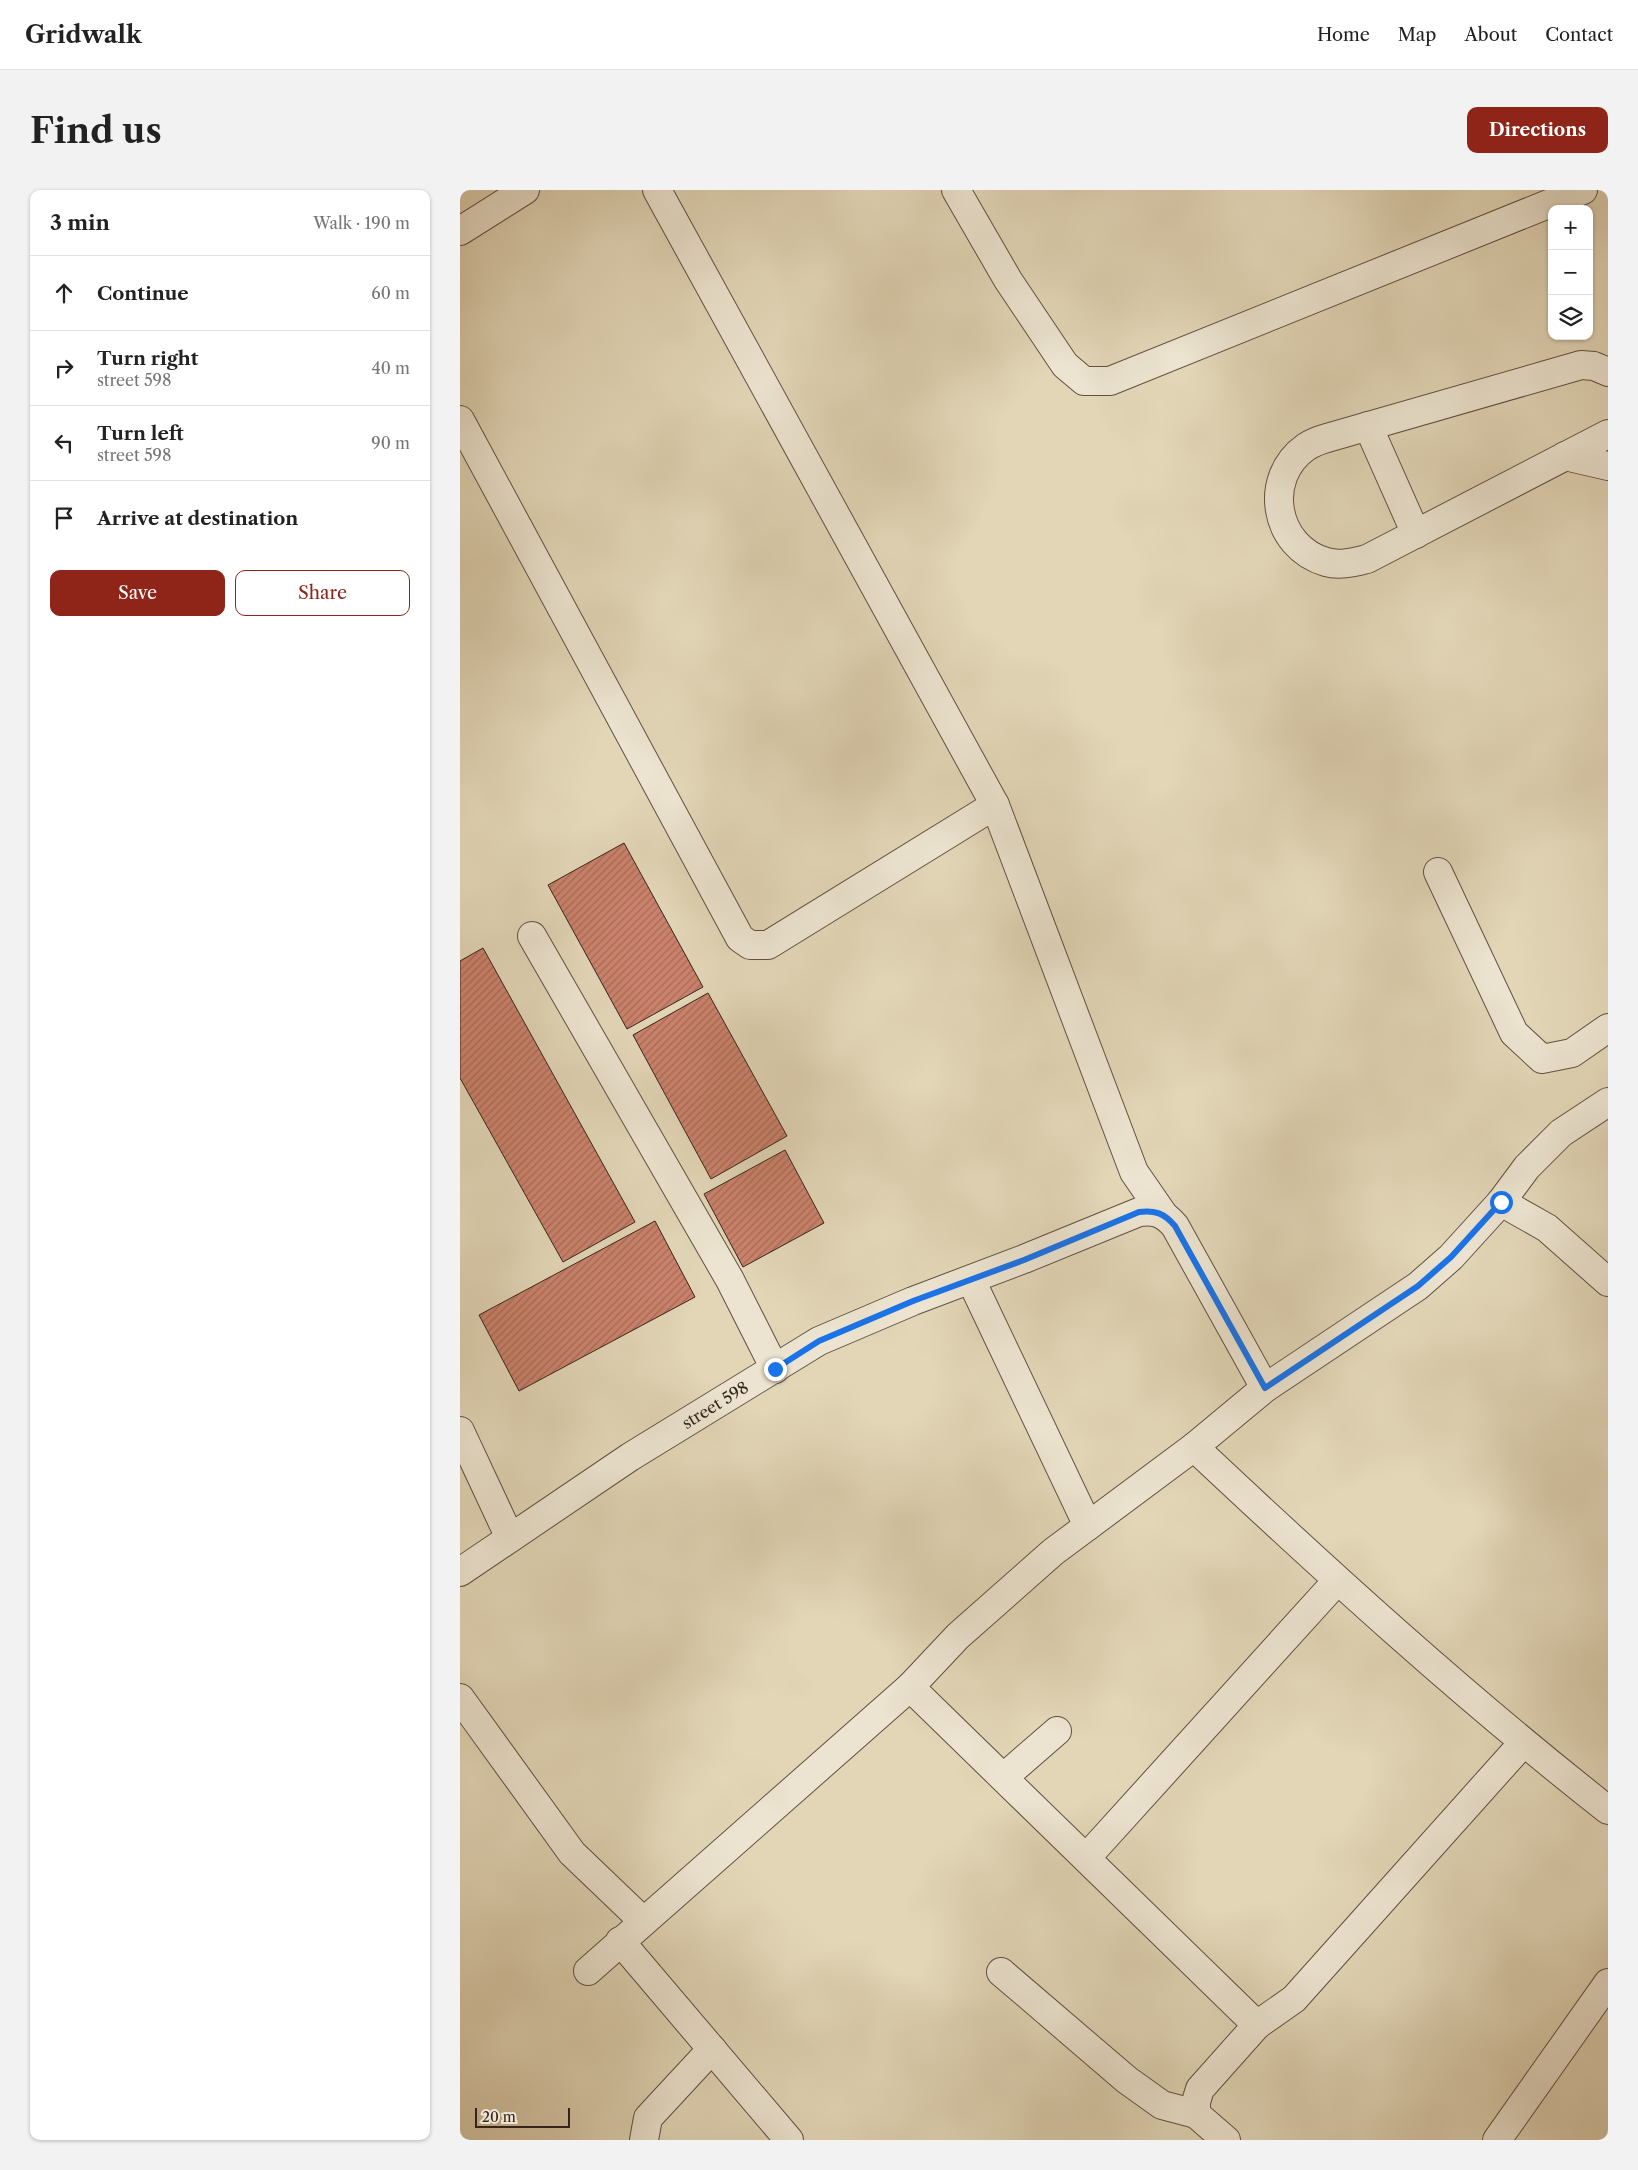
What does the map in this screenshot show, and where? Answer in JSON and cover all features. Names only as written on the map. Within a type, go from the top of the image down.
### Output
[{"type":"street","points":[[460,231],[525,190]]},
{"type":"street","points":[[657,190],[995,805],[1134,1172],[1162,1214],[1175,1226],[1265,1388]]},
{"type":"street","points":[[956,190],[1018,295],[1066,365],[1084,381],[1110,381],[1583,190]]},
{"type":"street","points":[[1608,372],[1594,366],[1581,365],[1368,426],[1307,446],[1290,461],[1280,481],[1278,503],[1282,524],[1298,546],[1308,555],[1327,563],[1347,564],[1368,559],[1608,434]]},
{"type":"street","points":[[460,420],[740,938],[750,945],[768,945],[995,805]]},
{"type":"street","points":[[1368,426],[1416,534]]},
{"type":"street","points":[[1565,456],[1608,466]]},
{"type":"street","points":[[1438,872],[1514,1033],[1535,1053],[1542,1059],[1572,1053],[1608,1028]]},
{"type":"street","points":[[532,936],[730,1280],[775,1369]]},
{"type":"street","points":[[588,1971],[910,1686],[958,1636],[1053,1552],[1194,1447],[1265,1388],[1418,1286],[1451,1257],[1501,1202],[1527,1167],[1561,1133],[1608,1102]]},
{"type":"street","points":[[1501,1202],[1547,1228],[1608,1282]]},
{"type":"street","name":"street 598","points":[[460,1572],[630,1457],[819,1341],[913,1301],[971,1280],[1139,1212],[1152,1211],[1162,1214]]},
{"type":"street","points":[[971,1280],[1088,1526]]},
{"type":"street","points":[[460,1430],[510,1538]]},
{"type":"street","points":[[1194,1447],[1337,1581],[1523,1743],[1608,1810]]},
{"type":"street","points":[[1087,1857],[1337,1581]]},
{"type":"street","points":[[910,1686],[1257,2025]]},
{"type":"street","points":[[460,1698],[572,1853],[643,1921]]},
{"type":"street","points":[[1004,1777],[1057,1731]]},
{"type":"street","points":[[1196,2114],[1196,2102],[1200,2089],[1257,2025],[1294,1999],[1523,1743]]},
{"type":"street","points":[[620,1941],[788,2140]]},
{"type":"street","points":[[1001,1972],[1127,2080],[1162,2105],[1196,2114],[1226,2140]]},
{"type":"street","points":[[1497,2140],[1608,1982]]},
{"type":"street","points":[[644,2140],[648,2118],[712,2049]]},
{"type":"building","points":[[624,843],[703,987],[627,1029],[548,885]]},
{"type":"building","points":[[483,948],[635,1222],[563,1262],[460,1078],[460,961]]},
{"type":"building","points":[[708,993],[787,1136],[711,1179],[633,1035]]},
{"type":"building","points":[[785,1150],[824,1223],[743,1267],[704,1194]]},
{"type":"building","points":[[655,1221],[695,1297],[519,1391],[479,1315]]},
{"type":"route","points":[[775,1369],[819,1341],[913,1301],[1024,1260],[1139,1212],[1152,1211],[1162,1214],[1175,1226],[1265,1388],[1418,1286],[1451,1257],[1501,1202]]}]
